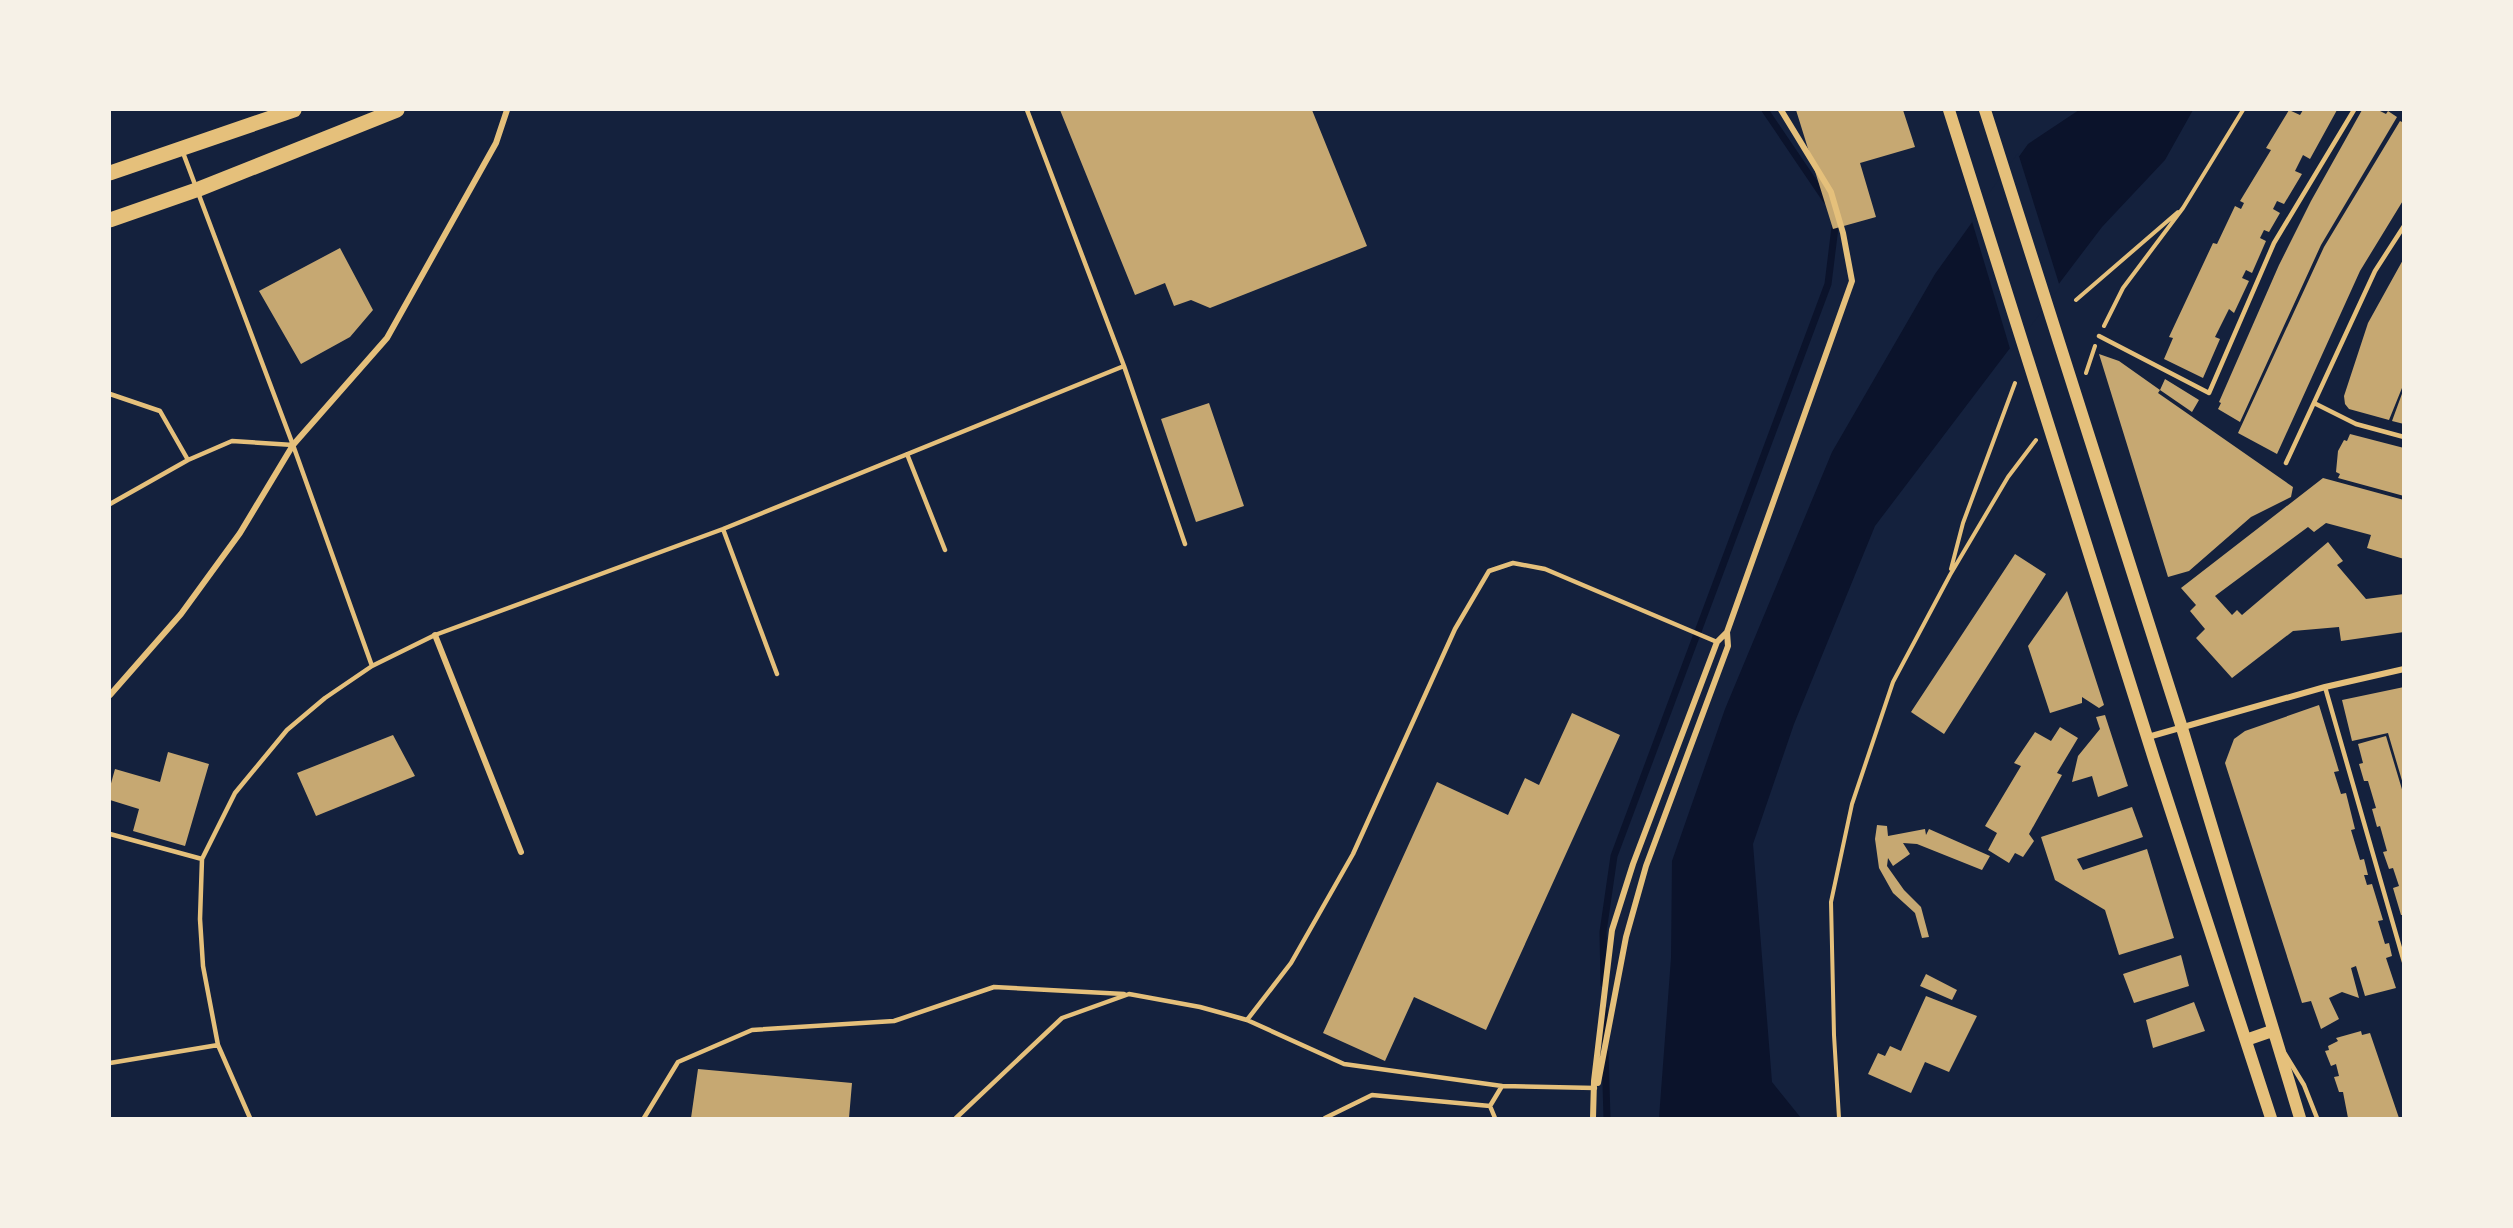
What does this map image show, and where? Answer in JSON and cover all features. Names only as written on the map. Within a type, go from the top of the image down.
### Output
[{"type":"main road","points":[[110,173],[294,110]]},
{"type":"main road","points":[[110,220],[199,189],[397,110]]},
{"type":"main road","points":[[1949,110],[2147,737],[2271,1119]]},
{"type":"main road","points":[[1984,110],[2181,728],[2300,1119]]},
{"type":"main road","points":[[2246,1040],[2272,1031]]},
{"type":"street","points":[[110,695],[181,614],[240,533],[293,445],[387,338],[496,143],[507,110]]},
{"type":"street","points":[[1595,1088],[1626,937],[1640,886],[1728,646],[1727,632],[1852,281],[1843,233],[1831,192],[1781,110]]},
{"type":"street","points":[[1593,1119],[1612,930],[1633,864],[1717,642],[1727,632]]},
{"type":"street","points":[[435,635],[521,852]]},
{"type":"street","points":[[2147,737],[2325,687],[2403,669]]},
{"type":"lane","points":[[1028,110],[1124,366],[1185,544]]},
{"type":"lane","points":[[2099,336],[2209,393],[2274,243],[2354,110]]},
{"type":"lane","points":[[182,149],[199,189],[372,666]]},
{"type":"lane","points":[[2286,463],[2375,271],[2403,226]]},
{"type":"lane","points":[[250,1119],[218,1045],[203,966],[200,919],[202,859],[235,793],[287,730],[317,704],[372,666],[435,635],[723,529],[1124,366]]},
{"type":"lane","points":[[110,394],[160,411],[188,460]]},
{"type":"lane","points":[[2314,403],[2356,424],[2403,437]]},
{"type":"lane","points":[[110,504],[188,460],[231,441],[293,445]]},
{"type":"lane","points":[[907,454],[945,550]]},
{"type":"lane","points":[[723,529],[777,674]]},
{"type":"lane","points":[[1247,1020],[1292,963],[1353,854],[1455,629],[1490,571],[1513,563],[1545,569],[1717,642]]},
{"type":"lane","points":[[2325,687],[2403,962]]},
{"type":"lane","points":[[110,834],[202,859]]},
{"type":"lane","points":[[644,1119],[678,1062],[752,1030],[894,1021],[994,987],[1129,994],[1200,1007],[1247,1020],[1344,1064],[1502,1086],[1595,1088]]},
{"type":"lane","points":[[956,1119],[1062,1018],[1129,994]]},
{"type":"lane","points":[[2272,1031],[2304,1085],[2317,1119]]},
{"type":"lane","points":[[110,1063],[218,1045]]},
{"type":"lane","points":[[1490,1106],[1502,1086]]},
{"type":"lane","points":[[1325,1119],[1372,1095],[1490,1106]]},
{"type":"lane","points":[[1490,1106],[1495,1119]]},
{"type":"path","points":[[2077,399],[2099,336],[2123,288],[2183,208],[2242,110]]},
{"type":"path","points":[[2076,300],[2183,208]]},
{"type":"path","points":[[1950,575],[1963,523],[2015,382]]},
{"type":"path","points":[[1839,1119],[1834,1035],[1831,902],[1852,804],[1893,682],[1950,575],[2008,477],[2048,423]]},
{"type":"water","points":[[2079,110],[2193,110],[2165,160],[2102,227],[1875,526],[1794,724],[1753,844],[1772,1082],[1801,1118],[1659,1118],[1671,958],[1672,861],[1725,709],[1832,452],[1935,274],[2028,144]]},
{"type":"pier","points":[[2018,153],[2060,287],[2011,352],[1971,218]]},
{"type":"building","points":[[1060,110],[1312,110],[1367,246],[1210,308],[1191,300],[1174,306],[1165,283],[1135,295]]},
{"type":"building","points":[[1796,110],[1903,110],[1915,147],[1860,163],[1876,217],[1833,229]]},
{"type":"building","points":[[2289,110],[2300,115],[2303,110],[2337,110],[2310,159],[2303,155],[2295,171],[2302,174],[2284,204],[2277,201],[2273,209],[2280,213],[2269,232],[2264,230],[2260,238],[2266,241],[2252,273],[2246,270],[2242,278],[2249,281],[2234,313],[2229,309],[2215,337],[2220,339],[2203,378],[2164,359],[2173,338],[2169,337],[2213,243],[2217,244],[2235,206],[2241,209],[2244,203],[2240,201],[2271,150],[2266,148]]},
{"type":"building","points":[[2362,110],[2378,110],[2386,114],[2388,111],[2397,117],[2321,245],[2240,422],[2218,409],[2221,403],[2219,402],[2279,265],[2311,201]]},
{"type":"building","points":[[2400,121],[2404,123],[2404,199],[2360,271],[2277,454],[2238,433],[2324,247]]},
{"type":"building","points":[[340,248],[373,310],[350,337],[301,364],[259,291]]},
{"type":"building","points":[[2404,258],[2404,383],[2389,420],[2349,409],[2345,404],[2344,396],[2368,323]]},
{"type":"building","points":[[2099,354],[2119,361],[2160,390],[2158,393],[2293,487],[2291,497],[2251,517],[2189,571],[2168,577]]},
{"type":"building","points":[[2165,379],[2199,400],[2192,412],[2160,390]]},
{"type":"building","points":[[2404,391],[2404,424],[2392,421]]},
{"type":"building","points":[[1209,403],[1244,506],[1196,522],[1161,419]]},
{"type":"building","points":[[2350,434],[2404,448],[2404,496],[2338,478],[2340,474],[2336,472],[2338,451]]},
{"type":"building","points":[[2323,478],[2404,500],[2404,559],[2367,548],[2371,535],[2326,523],[2314,532],[2308,527],[2215,596],[2232,615],[2237,610],[2242,615],[2328,542],[2343,561],[2337,565],[2366,599],[2404,594],[2404,632],[2341,641],[2339,627],[2293,631],[2232,678],[2196,638],[2205,629],[2190,611],[2196,605],[2181,588]]},
{"type":"building","points":[[2015,554],[2046,574],[1944,734],[1911,712]]},
{"type":"building","points":[[2067,591],[2104,705],[2099,708],[2082,697],[2082,703],[2050,713],[2028,646]]},
{"type":"building","points":[[2404,687],[2403,784],[2388,733],[2352,741],[2342,700]]},
{"type":"building","points":[[2319,705],[2339,771],[2334,772],[2341,794],[2346,793],[2355,829],[2351,830],[2360,860],[2364,859],[2368,875],[2364,875],[2367,885],[2372,884],[2383,920],[2378,921],[2385,944],[2389,943],[2392,956],[2386,958],[2396,988],[2365,996],[2356,966],[2351,968],[2359,998],[2342,992],[2329,998],[2339,1019],[2321,1029],[2311,1001],[2302,1003],[2225,763],[2234,739],[2245,731]]},
{"type":"building","points":[[1572,713],[1620,735],[1486,1030],[1414,997],[1385,1061],[1323,1033],[1437,782],[1508,815],[1525,778],[1539,785]]},
{"type":"building","points":[[2105,715],[2128,786],[2098,797],[2092,776],[2072,782],[2078,756],[2100,729],[2096,717]]},
{"type":"building","points":[[2060,727],[2078,738],[2057,773],[2062,775],[2029,834],[2034,841],[2023,857],[2015,853],[2009,863],[1988,850],[1997,833],[1985,826],[2021,766],[2014,763],[2035,732],[2051,741]]},
{"type":"building","points":[[393,735],[415,776],[316,816],[297,773]]},
{"type":"building","points":[[2386,736],[2404,796],[2404,915],[2401,915],[2393,888],[2399,886],[2393,868],[2389,869],[2383,852],[2387,851],[2380,826],[2377,827],[2372,809],[2376,808],[2368,781],[2364,781],[2359,764],[2363,763],[2358,744]]},
{"type":"building","points":[[168,752],[209,764],[185,846],[133,831],[139,809],[110,800],[110,787],[115,769],[160,782]]},
{"type":"building","points":[[2132,807],[2143,837],[2077,859],[2083,870],[2147,849],[2174,938],[2119,955],[2105,910],[2055,880],[2041,837]]},
{"type":"building","points":[[1877,825],[1887,826],[1888,836],[1925,829],[1926,835],[1929,829],[1990,856],[1982,870],[1917,844],[1903,843],[1910,854],[1893,866],[1888,858],[1887,866],[1904,890],[1921,907],[1929,937],[1922,938],[1915,913],[1893,893],[1879,868],[1875,839]]},
{"type":"building","points":[[2181,955],[2189,986],[2134,1003],[2123,974]]},
{"type":"building","points":[[1926,974],[1957,990],[1952,1000],[1920,986]]},
{"type":"building","points":[[1926,996],[1977,1016],[1949,1072],[1925,1062],[1911,1093],[1868,1074],[1878,1053],[1885,1056],[1890,1046],[1901,1051]]},
{"type":"building","points":[[2194,1002],[2205,1031],[2153,1048],[2146,1020]]},
{"type":"building","points":[[2361,1031],[2362,1035],[2370,1033],[2399,1118],[2348,1118],[2343,1092],[2339,1092],[2334,1077],[2339,1076],[2336,1064],[2331,1066],[2325,1051],[2329,1050],[2328,1046],[2338,1041],[2336,1038]]},
{"type":"building","points":[[698,1069],[852,1083],[849,1118],[691,1118]]},
{"type":"waterway","points":[[1765,110],[1826,200]]},
{"type":"waterway","points":[[1604,984],[1603,932],[1614,856],[1828,284],[1836,219]]},
{"type":"waterway","points":[[1604,1010],[1605,1041]]},
{"type":"waterway","points":[[1605,1052],[1607,1118]]}]
